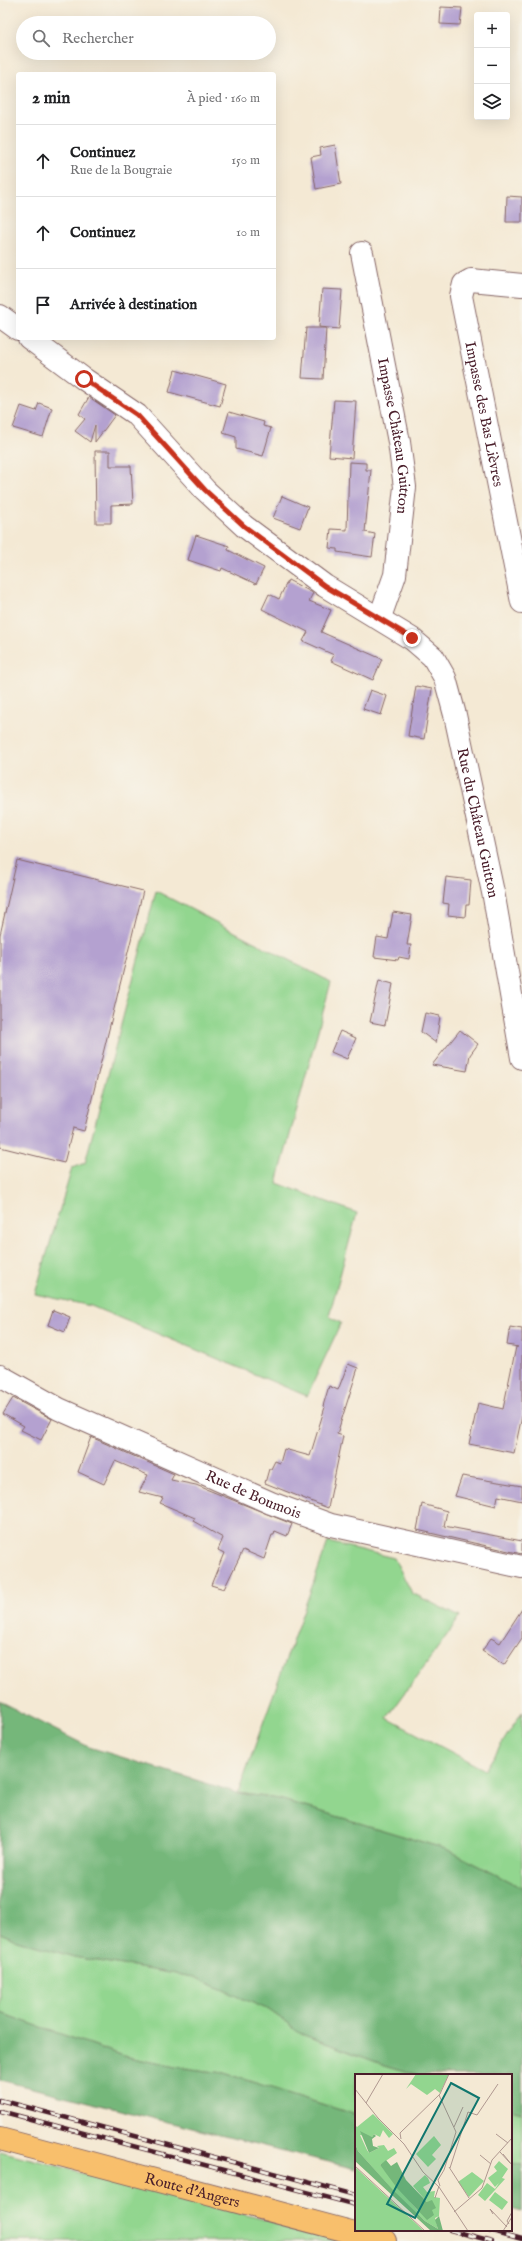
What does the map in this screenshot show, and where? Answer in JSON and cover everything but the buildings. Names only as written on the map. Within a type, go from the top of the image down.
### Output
[{"type":"main road","name":"Route d'Angers","points":[[0,2139],[385,2241]]},
{"type":"street","name":"Impasse Château Guitton","points":[[362,253],[399,442],[405,487],[395,576],[380,618]]},
{"type":"street","name":"Impasse des Bas Lièvres","points":[[522,285],[471,280],[464,284],[461,296],[522,602]]},
{"type":"street","points":[[0,316],[16,328]]},
{"type":"street","name":"Rue du Château Guitton","points":[[32,340],[84,379],[137,415],[205,490],[244,526],[325,586],[412,638],[434,658],[445,678],[455,715],[494,897],[522,1058]]},
{"type":"street","name":"Rue de Boumois","points":[[0,1376],[59,1409],[286,1509],[331,1525],[522,1567]]},
{"type":"green space","points":[[156,891],[331,982],[277,1183],[357,1213],[329,1316],[341,1323],[307,1396],[91,1306],[35,1294],[72,1168],[85,1163]]},
{"type":"green space","points":[[328,1542],[394,1558],[412,1593],[460,1617],[387,1718],[485,1770],[522,1712],[522,1888],[446,1849],[279,1799],[238,1793]]},
{"type":"green space","points":[[0,1702],[89,1747],[238,1793],[279,1799],[446,1849],[522,1888],[522,2113],[512,2110],[512,2074],[416,2074],[382,2064],[304,2035],[269,2010],[194,1977],[74,1957],[17,1940],[0,1933]]},
{"type":"green space","points":[[0,1933],[17,1940],[74,1957],[194,1977],[269,2010],[304,2035],[382,2064],[416,2074],[355,2074],[355,2115],[224,2073],[175,2067],[124,2056],[0,2013]]},
{"type":"green space","points":[[0,2013],[124,2056],[175,2067],[224,2073],[355,2115],[355,2169],[0,2080]]},
{"type":"green space","points":[[512,2110],[522,2113],[522,2165],[512,2163]]},
{"type":"green space","points":[[0,2151],[320,2234],[345,2241],[0,2241]]},
{"type":"green space","points":[[512,2163],[522,2165],[522,2212],[512,2209]]},
{"type":"railway","points":[[0,2100],[355,2195]]},
{"type":"railway","points":[[0,2111],[355,2205]]},
{"type":"railway","points":[[454,2231],[492,2241]]},
{"type":"railway","points":[[493,2231],[522,2239]]},
{"type":"route","points":[[84,379],[126,406],[137,415],[205,490],[244,526],[325,586],[412,638]]}]
